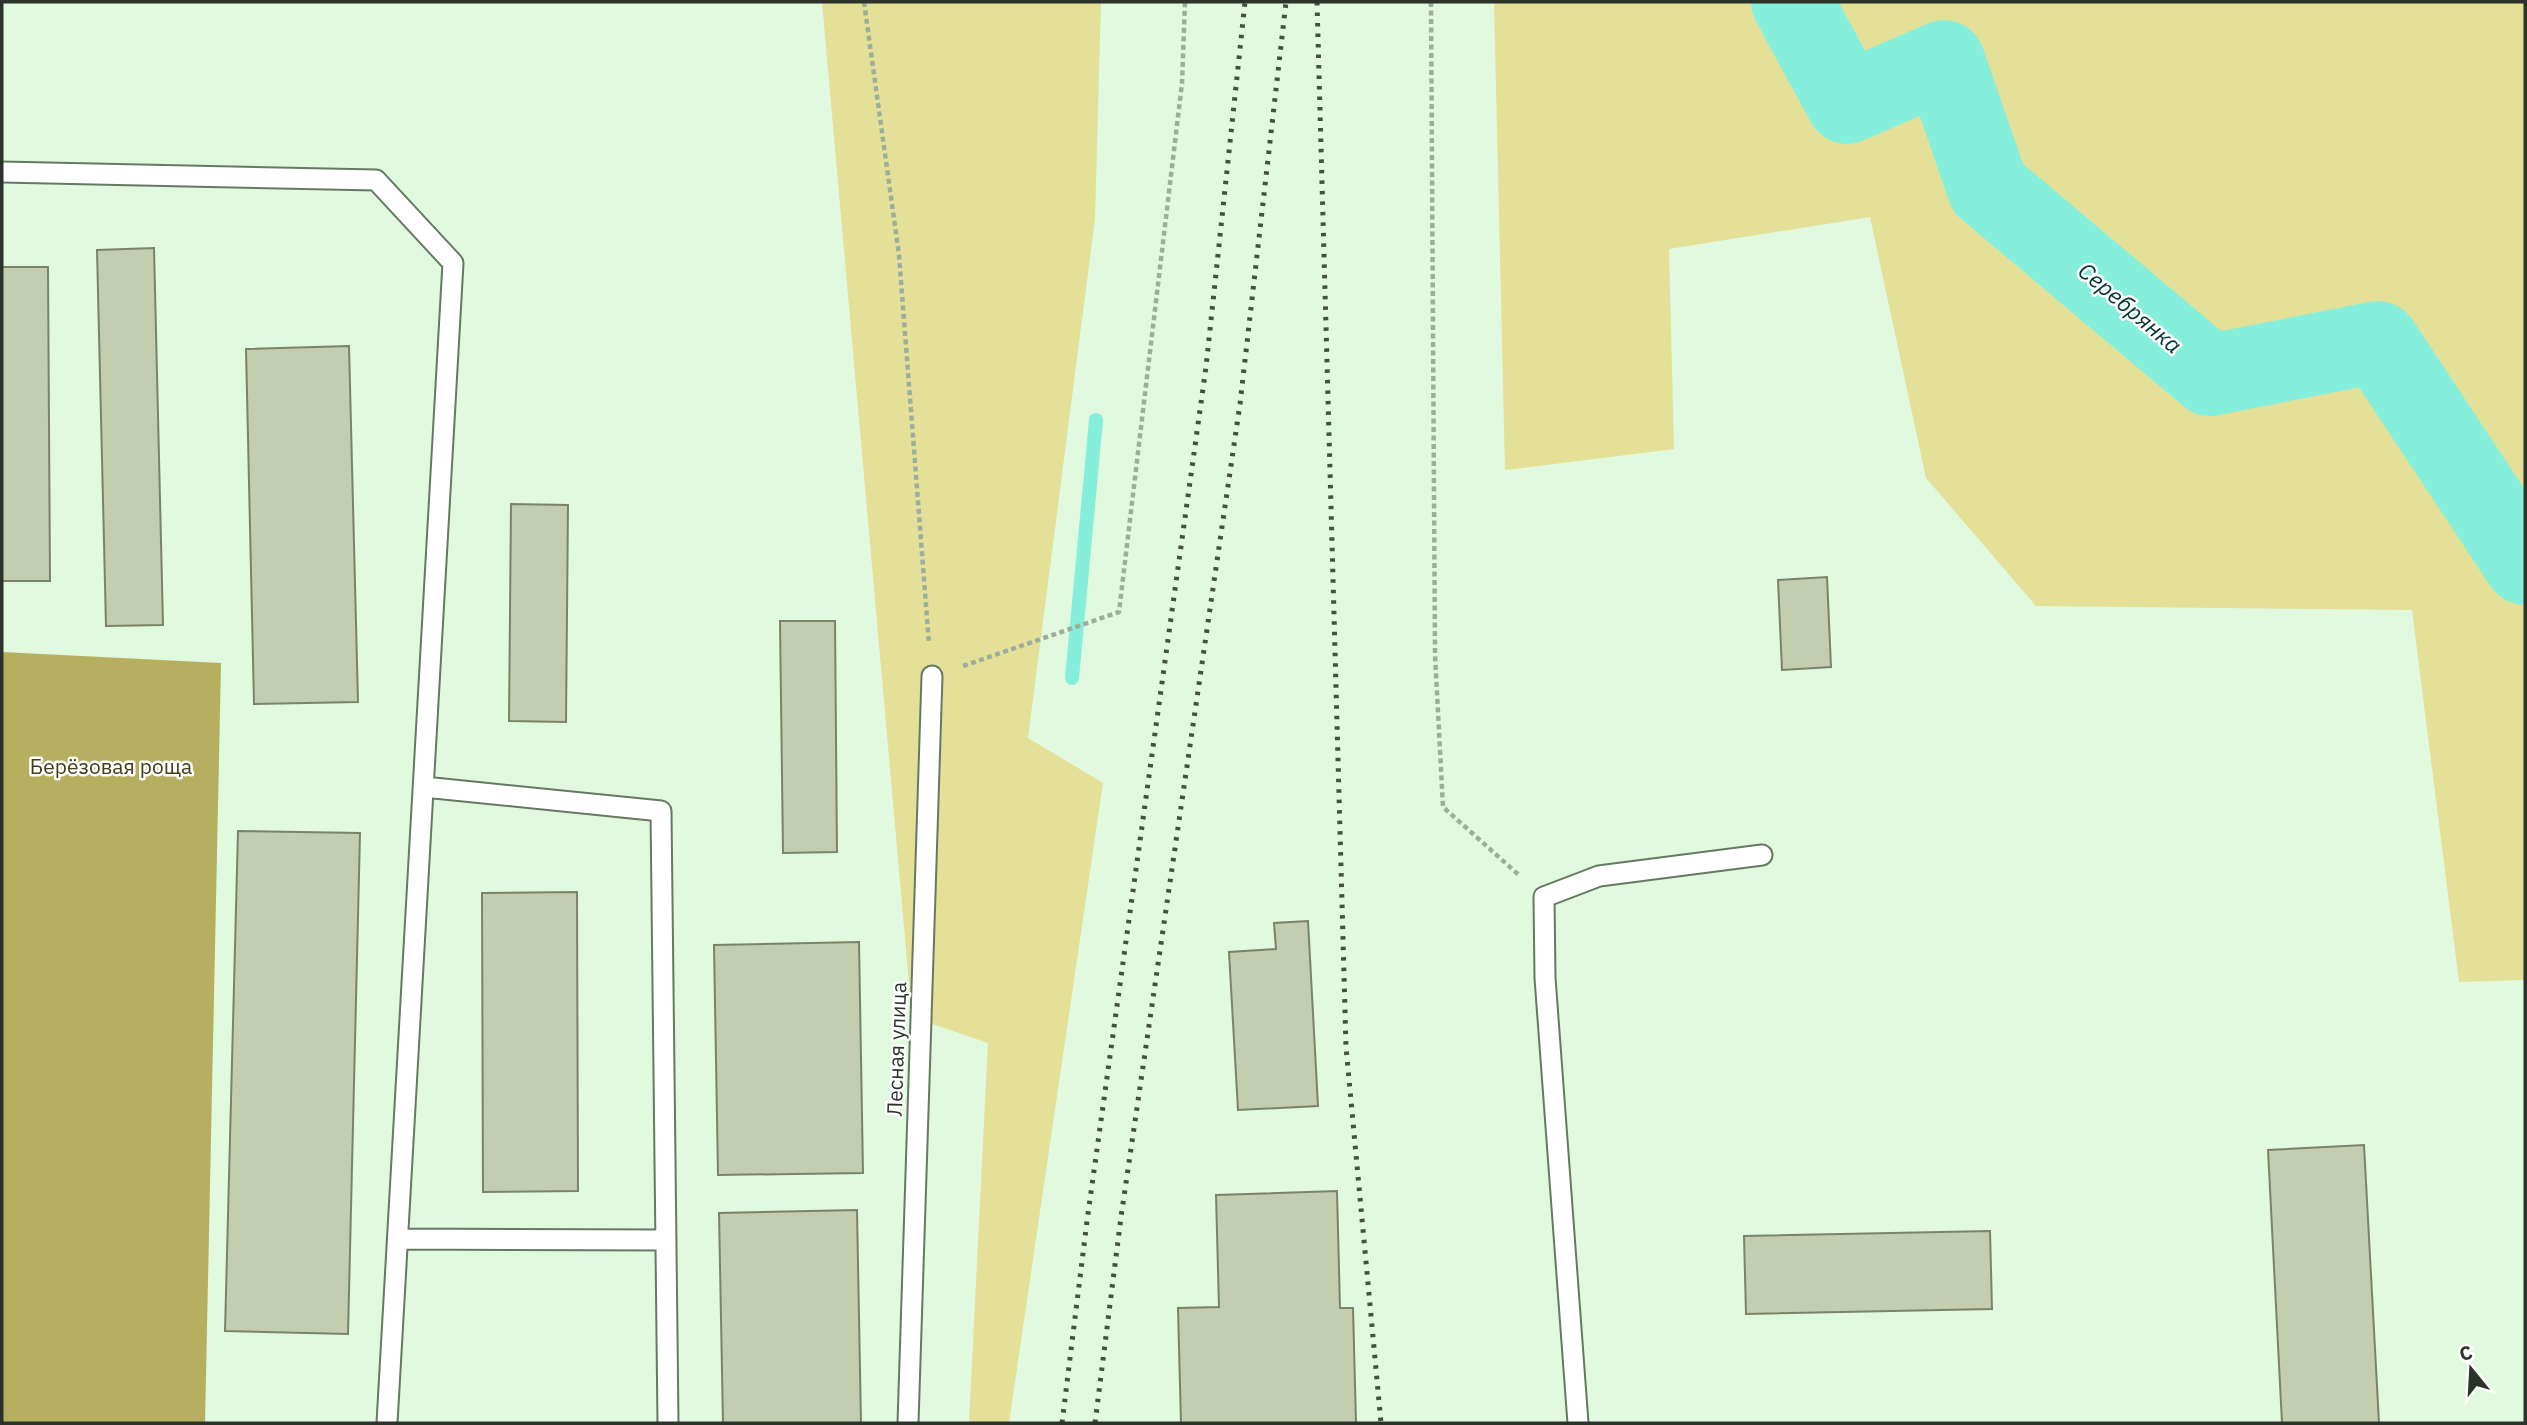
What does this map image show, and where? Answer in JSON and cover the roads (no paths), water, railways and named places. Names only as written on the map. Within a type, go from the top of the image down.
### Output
[{"type":"lane","points":[[2,172],[376,180],[453,263],[387,1423]]},
{"type":"lane","name":"Лесная улица","points":[[908,1423],[932,676]]},
{"type":"lane","points":[[424,787],[661,811],[668,1423]]},
{"type":"lane","points":[[1578,1423],[1545,978],[1544,897],[1599,876],[1762,855]]},
{"type":"lane","points":[[398,1240],[666,1240]]},
{"type":"waterway","name":"Серебрянка","points":[[1792,2],[1847,103],[1944,61],[1988,188],[2210,375],[2378,342],[2525,564]]},
{"type":"waterway","points":[[1072,678],[1096,420]]},
{"type":"railway","points":[[1062,1423],[1087,1221],[1206,367],[1245,2]]},
{"type":"railway","points":[[1095,1423],[1121,1217],[1240,404],[1286,2]]},
{"type":"railway","points":[[1317,2],[1346,1047],[1381,1423]]},
{"type":"park label","name":"Берёзовая роща","points":[[111,767]]}]
